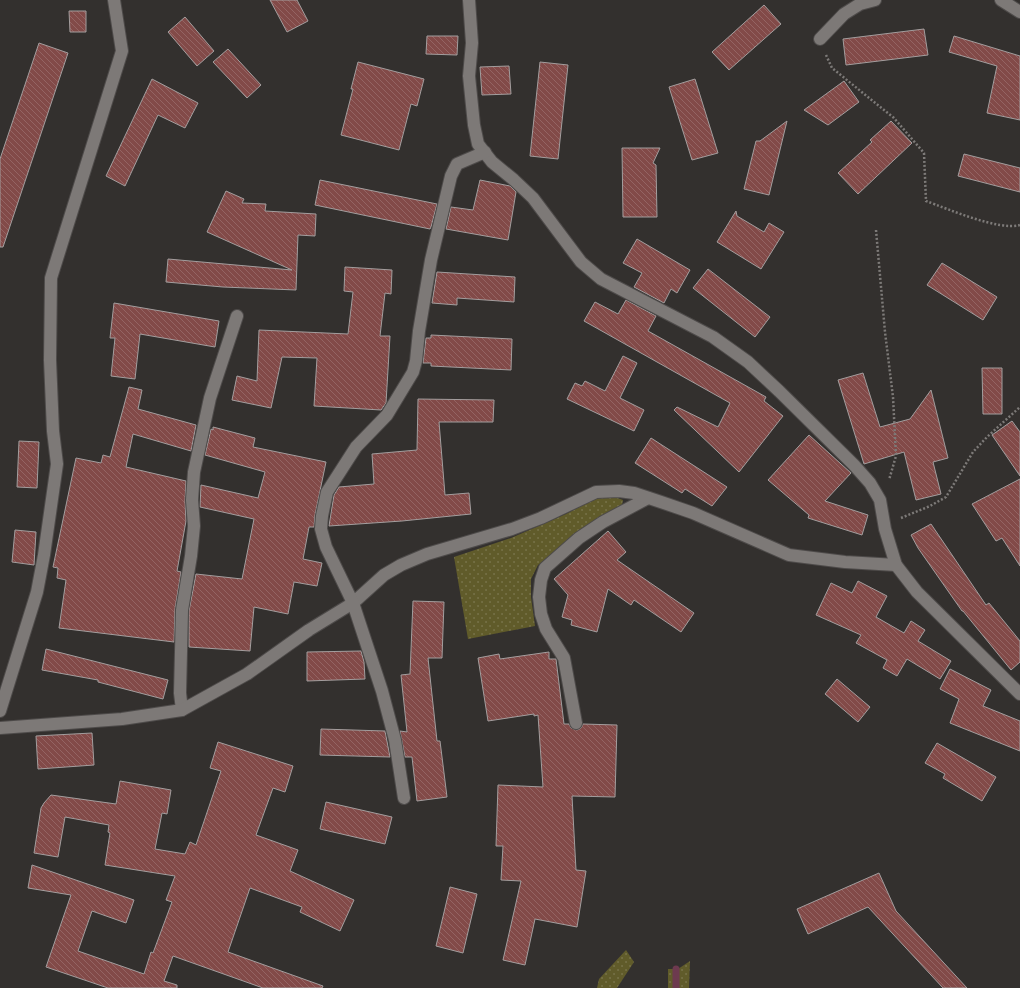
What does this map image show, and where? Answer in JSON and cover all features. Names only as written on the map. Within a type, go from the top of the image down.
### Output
[{"type":"street","points":[[0,711],[37,592],[44,555],[57,464],[50,360],[51,278],[122,51],[114,0]]},
{"type":"street","points":[[469,0],[472,43],[469,76],[474,125],[478,144],[492,162],[533,198],[581,262],[601,279],[713,337],[748,362],[780,391],[858,469],[870,483],[880,500],[885,528],[896,565],[917,592],[1020,694]]},
{"type":"street","points":[[820,39],[844,14],[860,4],[875,0]]},
{"type":"street","points":[[1001,0],[1020,12]]},
{"type":"street","points":[[404,798],[395,740],[382,691],[353,603],[326,547],[321,529],[323,504],[327,492],[356,447],[387,414],[413,372],[416,361],[419,331],[431,260],[451,176],[457,164],[485,152]]},
{"type":"street","points":[[182,710],[180,693],[182,610],[192,556],[194,526],[192,500],[194,472],[210,398],[237,316]]},
{"type":"street","points":[[0,728],[122,719],[182,710],[247,674],[309,630],[353,603],[384,575],[401,565],[427,554],[512,529],[541,518],[596,492],[619,491],[634,493],[693,513],[789,555],[838,561],[896,565]]},
{"type":"street","points":[[576,723],[564,658],[546,629],[541,614],[539,597],[540,580],[545,568],[579,538],[603,522],[648,498]]},
{"type":"path","points":[[820,39],[832,68],[894,118],[924,153],[926,201],[997,225],[1020,225]]},
{"type":"path","points":[[876,230],[885,332],[893,398],[896,456],[888,483],[880,500]]},
{"type":"path","points":[[885,528],[902,517],[930,506],[946,497],[973,452],[1020,407]]},
{"type":"shaded area","points":[[612,496],[623,500],[622,505],[616,512],[597,519],[538,565],[531,579],[531,597],[535,626],[468,639],[454,557],[511,538],[566,514],[596,498]]},
{"type":"shaded area","points":[[626,950],[634,962],[617,988],[597,988],[599,979]]},
{"type":"shaded area","points":[[690,961],[689,988],[678,988],[678,969]]},
{"type":"shaded area","points":[[668,969],[675,969],[674,988],[668,988]]},
{"type":"building","points":[[270,0],[297,0],[308,21],[287,32]]},
{"type":"building","points":[[764,5],[781,24],[729,70],[712,52]]},
{"type":"building","points":[[69,11],[86,11],[86,32],[70,32]]},
{"type":"building","points":[[185,17],[214,51],[197,66],[168,32]]},
{"type":"building","points":[[924,29],[928,55],[846,65],[843,39]]},
{"type":"building","points":[[427,36],[458,36],[457,55],[426,54]]},
{"type":"building","points":[[954,36],[1020,56],[1020,120],[987,113],[997,66],[949,52]]},
{"type":"building","points":[[39,43],[68,53],[3,247],[0,247],[0,159]]},
{"type":"building","points":[[228,49],[261,85],[247,98],[213,62]]},
{"type":"building","points":[[358,62],[424,79],[417,106],[411,104],[399,150],[341,135],[353,89],[351,89]]},
{"type":"building","points":[[540,62],[568,65],[558,159],[530,156]]},
{"type":"building","points":[[509,66],[511,94],[482,95],[480,67]]},
{"type":"building","points":[[152,79],[198,103],[185,128],[158,115],[125,186],[106,176]]},
{"type":"building","points":[[695,79],[718,153],[692,160],[669,87]]},
{"type":"building","points":[[844,81],[859,102],[828,125],[804,110]]},
{"type":"building","points":[[787,121],[769,195],[744,189],[756,141],[760,141]]},
{"type":"building","points":[[891,121],[912,143],[858,194],[838,173],[872,142],[870,140]]},
{"type":"building","points":[[622,148],[660,148],[653,163],[656,165],[657,217],[623,217]]},
{"type":"building","points":[[964,154],[1020,168],[1020,192],[958,176]]},
{"type":"building","points":[[320,180],[437,204],[431,227],[430,229],[315,205]]},
{"type":"building","points":[[480,180],[510,186],[516,192],[508,240],[446,229],[451,207],[473,210]]},
{"type":"building","points":[[226,191],[244,199],[242,203],[266,204],[265,211],[316,214],[315,236],[298,235],[296,290],[223,287],[166,282],[168,259],[292,270],[207,232]]},
{"type":"building","points":[[736,211],[737,216],[764,232],[769,223],[784,232],[761,269],[717,242]]},
{"type":"building","points":[[637,239],[690,270],[677,293],[671,289],[664,303],[634,287],[642,273],[623,263]]},
{"type":"building","points":[[942,263],[997,297],[983,320],[927,285]]},
{"type":"building","points":[[345,267],[392,270],[391,294],[385,293],[380,336],[390,336],[386,403],[381,410],[314,406],[317,358],[282,357],[271,408],[232,400],[237,376],[257,381],[259,330],[348,334],[353,292],[344,291]]},
{"type":"building","points":[[708,269],[770,317],[755,337],[693,288]]},
{"type":"building","points":[[437,272],[515,277],[514,302],[457,298],[457,305],[432,303]]},
{"type":"building","points":[[626,300],[656,316],[648,331],[766,397],[764,401],[783,416],[739,472],[674,410],[677,407],[718,427],[730,403],[584,321],[595,302],[618,314]]},
{"type":"building","points":[[114,303],[219,321],[215,347],[140,334],[135,379],[111,376],[115,338],[110,338]]},
{"type":"building","points":[[431,335],[512,339],[511,370],[431,366],[431,363],[423,363],[426,338],[431,338]]},
{"type":"building","points":[[623,356],[637,363],[620,398],[644,410],[634,431],[567,399],[575,383],[582,386],[585,381],[605,391]]},
{"type":"building","points":[[982,368],[1002,368],[1002,414],[983,414]]},
{"type":"building","points":[[863,373],[880,427],[910,419],[931,390],[948,458],[933,462],[941,494],[916,500],[904,452],[864,464],[838,380]]},
{"type":"building","points":[[129,387],[142,390],[138,409],[196,425],[191,451],[133,434],[126,467],[186,481],[186,521],[177,571],[181,572],[175,609],[174,642],[59,628],[66,580],[57,578],[58,568],[53,567],[76,458],[101,463],[103,455],[110,457]]},
{"type":"building","points":[[418,399],[494,400],[493,422],[439,422],[445,495],[469,493],[471,514],[329,526],[334,495],[339,487],[374,484],[372,454],[417,450]]},
{"type":"building","points":[[1012,421],[1020,432],[1020,476],[992,435]]},
{"type":"building","points":[[213,427],[255,438],[253,447],[326,462],[314,527],[309,527],[303,559],[322,563],[317,586],[294,582],[288,614],[254,607],[250,651],[189,647],[189,611],[196,574],[242,579],[254,519],[200,507],[201,485],[258,498],[265,472],[205,455],[211,429],[213,430]]},
{"type":"building","points":[[809,435],[851,473],[825,501],[868,515],[862,535],[808,518],[809,515],[768,480]]},
{"type":"building","points":[[651,438],[727,487],[712,506],[685,489],[682,493],[635,463]]},
{"type":"building","points":[[19,441],[39,442],[37,488],[17,487]]},
{"type":"building","points":[[1020,479],[1020,566],[1002,538],[996,541],[972,504]]},
{"type":"building","points":[[931,524],[986,605],[989,603],[1020,641],[1020,662],[1011,670],[962,611],[918,548],[911,535]]},
{"type":"building","points":[[15,530],[36,532],[34,565],[12,562]]},
{"type":"building","points":[[608,531],[626,552],[617,560],[694,613],[681,632],[634,600],[631,605],[608,589],[597,632],[571,625],[572,620],[562,617],[568,595],[554,579]]},
{"type":"building","points":[[858,581],[887,596],[876,617],[904,633],[911,621],[925,630],[918,641],[951,661],[940,679],[907,659],[897,676],[883,668],[887,660],[856,643],[861,635],[816,615],[831,583],[852,593]]},
{"type":"building","points":[[413,601],[444,602],[442,658],[428,658],[437,741],[440,741],[447,797],[417,801],[412,757],[405,757],[400,731],[407,732],[401,675],[410,674]]},
{"type":"building","points":[[46,649],[168,680],[163,699],[98,682],[98,680],[42,670]]},
{"type":"building","points":[[361,651],[364,662],[365,679],[307,681],[307,652]]},
{"type":"building","points":[[549,652],[549,659],[556,659],[564,724],[569,724],[571,728],[577,730],[581,728],[583,724],[617,725],[615,797],[572,796],[576,870],[586,871],[577,927],[535,919],[525,965],[503,960],[521,881],[501,880],[503,846],[496,846],[498,785],[543,787],[538,715],[534,716],[534,714],[488,721],[478,658],[499,654],[500,659]]},
{"type":"building","points":[[950,669],[991,690],[983,706],[1020,721],[1020,751],[950,723],[959,699],[940,689]]},
{"type":"building","points":[[837,679],[870,707],[858,722],[825,694]]},
{"type":"building","points":[[321,729],[385,731],[390,757],[320,755]]},
{"type":"building","points":[[92,733],[94,765],[38,769],[36,736]]},
{"type":"building","points":[[218,742],[293,766],[285,792],[273,788],[256,835],[298,850],[290,871],[354,900],[340,931],[300,912],[302,907],[250,888],[228,952],[323,986],[322,988],[263,988],[173,956],[164,981],[177,985],[177,988],[108,988],[46,967],[71,895],[28,888],[32,865],[134,900],[126,923],[92,911],[78,951],[144,974],[151,952],[153,953],[172,902],[166,900],[175,876],[105,865],[110,833],[108,832],[109,825],[65,817],[58,857],[34,853],[41,808],[44,803],[51,795],[116,804],[120,781],[171,790],[167,814],[162,813],[155,849],[185,854],[190,842],[196,845],[221,771],[210,768]]},
{"type":"building","points":[[937,743],[996,777],[982,801],[943,778],[945,774],[925,763]]},
{"type":"building","points":[[326,802],[392,817],[385,844],[320,829]]},
{"type":"building","points":[[879,873],[896,911],[967,988],[943,988],[868,907],[808,934],[797,909]]},
{"type":"building","points":[[450,887],[477,894],[463,953],[436,946]]},
{"type":"waterway","points":[[676,969],[676,988]]}]
